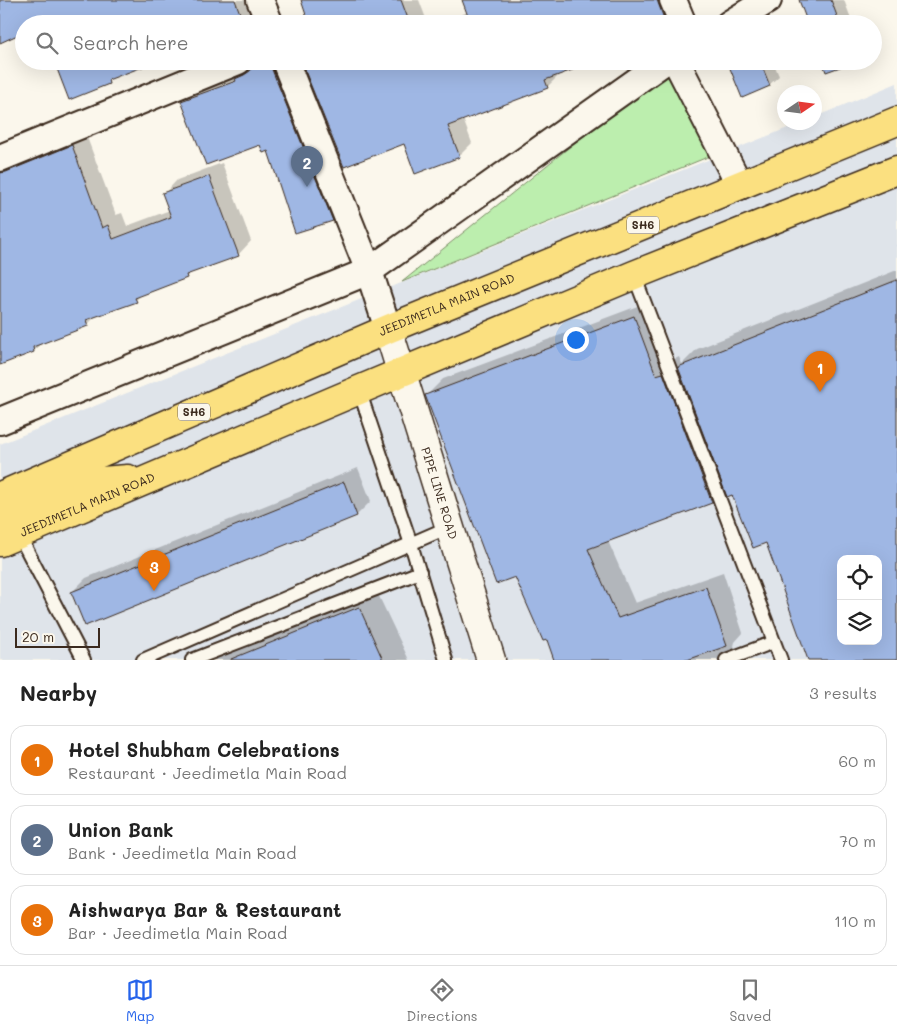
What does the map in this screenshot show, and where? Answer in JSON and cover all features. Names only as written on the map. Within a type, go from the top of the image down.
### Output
[{"type":"main road","name":"JEEDIMETLA MAIN ROAD","points":[[0,496],[388,329],[897,121]]},
{"type":"main road","name":"JEEDIMETLA MAIN ROAD","points":[[6,532],[88,482],[150,478],[634,275],[897,170]]},
{"type":"street","points":[[673,0],[679,15]]},
{"type":"street","points":[[744,15],[768,0]]},
{"type":"street","points":[[0,158],[216,70]]},
{"type":"street","points":[[289,70],[370,271],[388,329]]},
{"type":"street","points":[[0,421],[370,271],[652,70]]},
{"type":"street","points":[[681,70],[740,186]]},
{"type":"street","name":"PIPE LINE ROAD","points":[[388,329],[490,660]]},
{"type":"lane","points":[[634,275],[781,660]]},
{"type":"lane","points":[[359,390],[411,544],[446,660]]},
{"type":"lane","points":[[143,660],[450,527]]},
{"type":"lane","points":[[6,532],[84,660]]},
{"type":"lane","points":[[192,660],[420,572]]},
{"type":"lane","points":[[726,660],[774,642]]},
{"type":"shaded area","points":[[897,83],[897,660],[0,660],[0,444],[783,130],[822,130],[822,114]]},
{"type":"green space","points":[[665,70],[672,70],[715,154],[402,282]]},
{"type":"building","points":[[0,0],[235,0],[241,15],[15,15],[15,36],[0,43]]},
{"type":"building","points":[[301,0],[401,0],[407,15],[306,15]]},
{"type":"building","points":[[462,0],[657,0],[663,15],[468,15]]},
{"type":"building","points":[[799,0],[831,0],[837,15],[805,15]]},
{"type":"building","points":[[57,70],[134,70],[108,80],[109,84],[69,100]]},
{"type":"building","points":[[272,70],[333,221],[295,233],[268,151],[263,153],[260,145],[206,165],[181,101],[236,81],[235,79],[250,71]]},
{"type":"building","points":[[305,70],[572,70],[545,80],[548,88],[448,126],[460,157],[415,174],[404,144],[344,167]]},
{"type":"building","points":[[731,70],[764,70],[770,86],[742,98]]},
{"type":"building","points":[[72,145],[102,228],[108,225],[113,239],[171,217],[162,193],[209,176],[239,256],[186,275],[187,278],[135,298],[137,302],[86,320],[88,326],[33,347],[34,352],[0,365],[0,173]]},
{"type":"building","points":[[897,280],[897,660],[808,660],[766,543],[753,548],[732,495],[727,497],[678,367]]},
{"type":"building","points":[[634,316],[656,375],[663,373],[712,503],[588,549],[618,618],[706,587],[727,646],[687,660],[554,660],[547,640],[543,641],[515,577],[496,584],[425,395]]},
{"type":"building","points":[[344,482],[357,516],[85,626],[71,592]]},
{"type":"building","points":[[359,607],[383,660],[231,660],[231,659]]},
{"type":"place","name":"Union Bank","points":[[307,187]]},
{"type":"place","name":"Hotel Shubham Celebrations","points":[[820,392]]},
{"type":"place","name":"Aishwarya Bar & Restaurant","points":[[154,591]]}]
